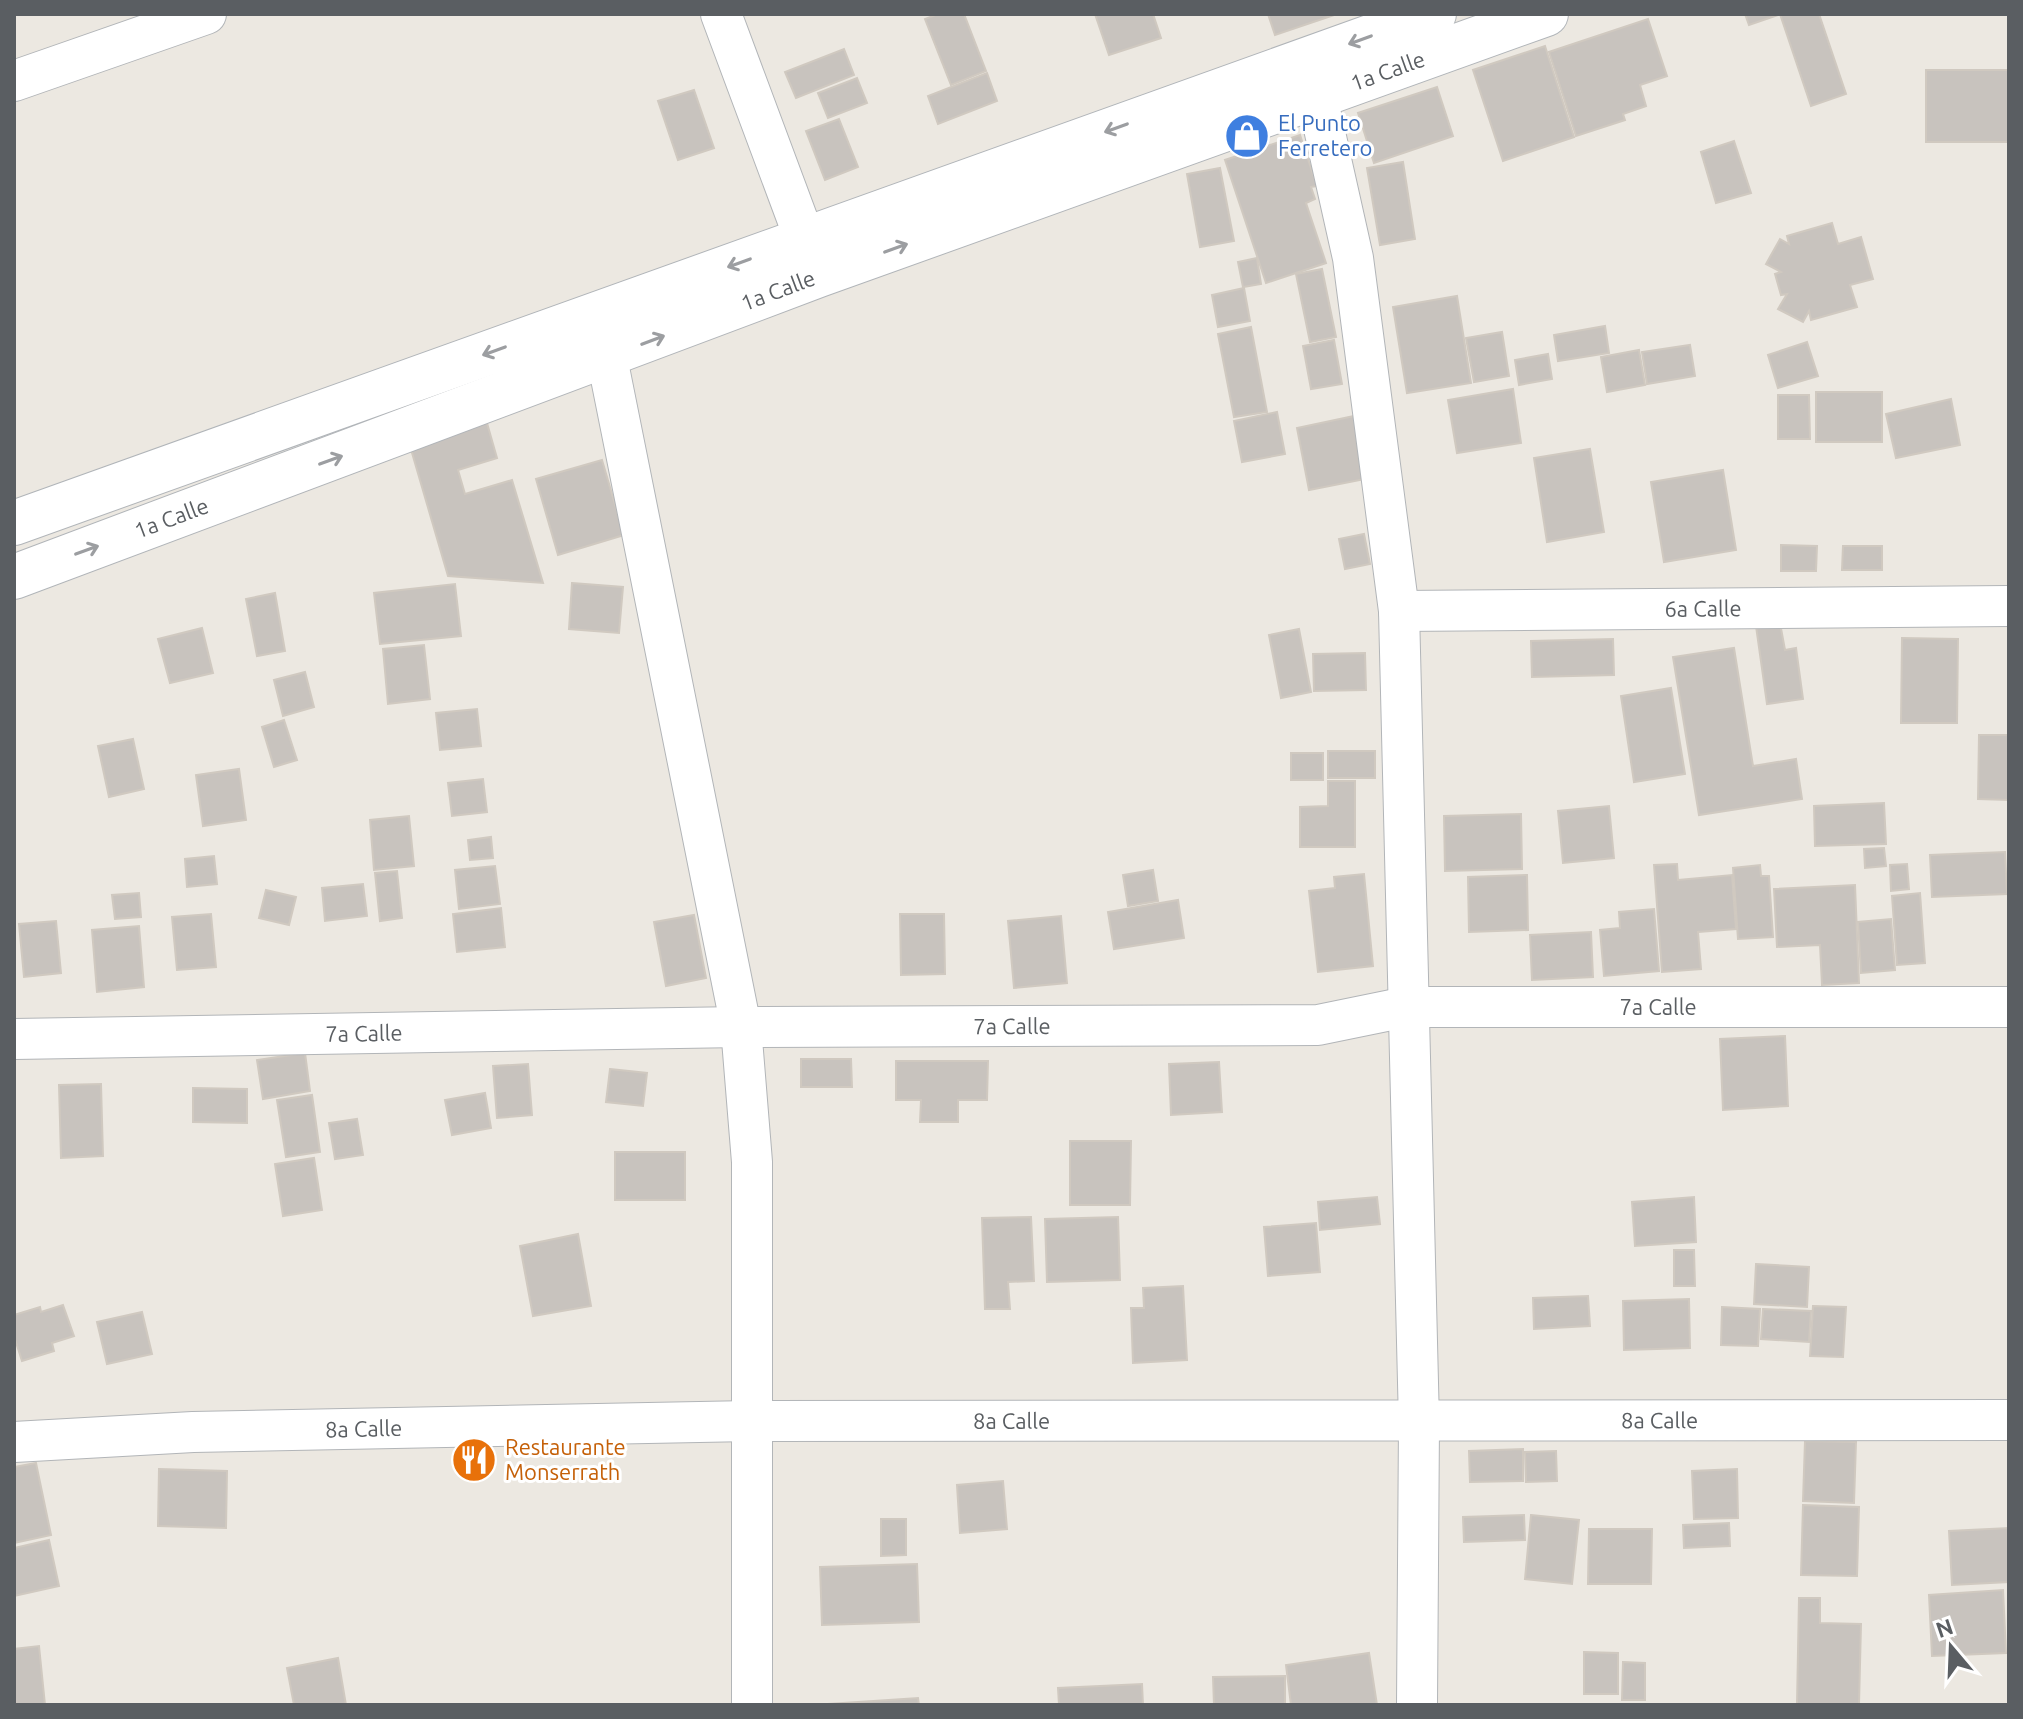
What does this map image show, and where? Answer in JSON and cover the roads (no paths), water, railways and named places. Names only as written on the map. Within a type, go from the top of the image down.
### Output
[{"type":"main road","name":"1a Calle","points":[[14,577],[607,358],[812,257],[1434,14]]},
{"type":"main road","name":"1a Calle","points":[[14,523],[812,257],[1317,97],[1546,14]]},
{"type":"street","points":[[14,81],[206,14]]},
{"type":"street","points":[[721,14],[812,257]]},
{"type":"street","points":[[1317,97],[1353,258],[1399,611],[1406,1007],[1419,1423],[1417,1705]]},
{"type":"street","points":[[607,358],[741,1027],[752,1162],[752,1705]]},
{"type":"street","name":"6a Calle","points":[[1399,611],[2009,606]]},
{"type":"street","name":"7a Calle","points":[[14,1039],[741,1027],[1318,1025],[1406,1007],[2009,1007]]},
{"type":"street","name":"8a Calle","points":[[14,1442],[193,1432],[750,1421],[1419,1423],[2009,1420]]},
{"type":"place","name":"El Punto Ferretero","points":[[1247,136]]},
{"type":"place","name":"Restaurante Monserrath","points":[[474,1460]]}]
